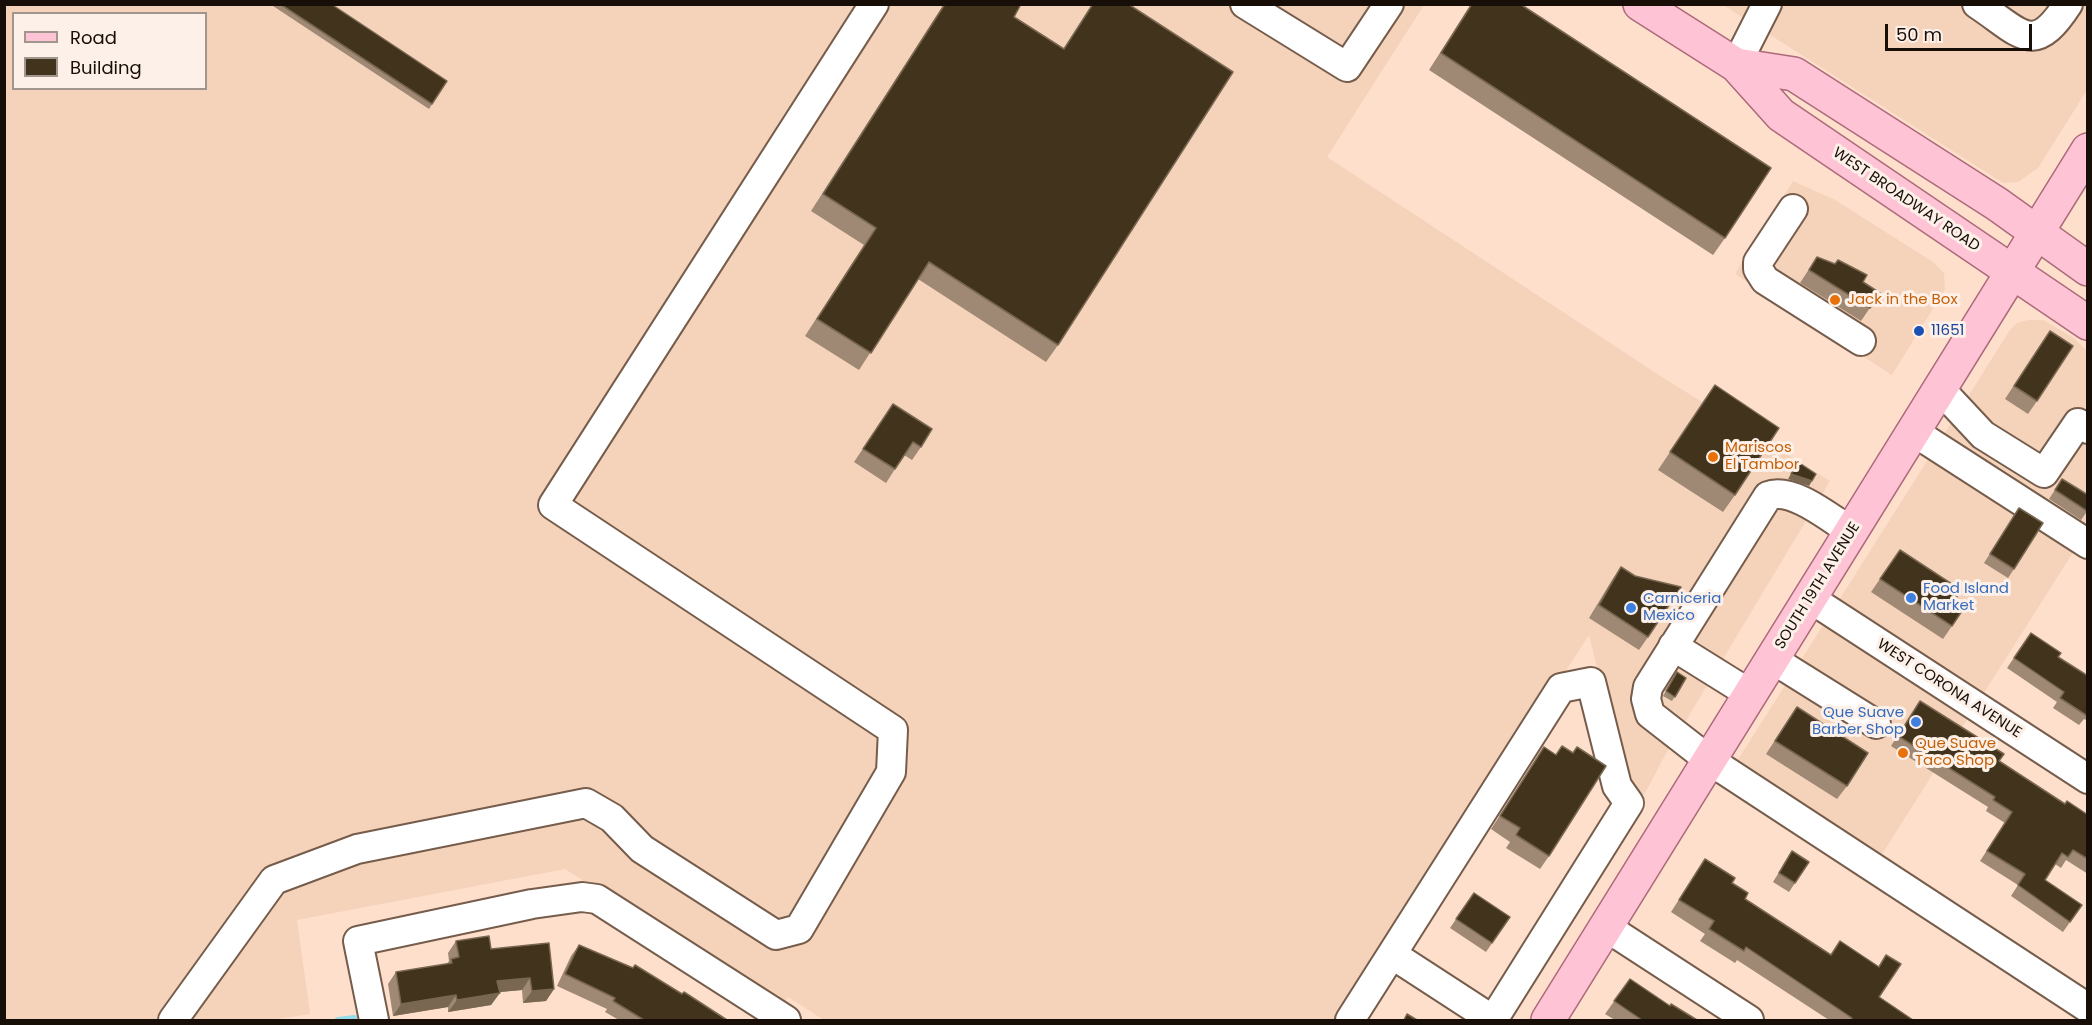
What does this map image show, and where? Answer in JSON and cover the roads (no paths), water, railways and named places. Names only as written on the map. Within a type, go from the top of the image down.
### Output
[{"type":"main road","name":"WEST BROADWAY ROAD","points":[[1640,4],[1736,64],[1780,116],[2088,323]]},
{"type":"main road","name":"WEST BROADWAY ROAD","points":[[1736,64],[1794,74],[1997,204],[2088,269]]},
{"type":"main road","name":"SOUTH 19TH AVENUE","points":[[1548,1020],[2088,150]]},
{"type":"street","points":[[173,1020],[274,880],[357,849],[586,803],[612,818],[642,849],[776,935],[799,929],[891,772],[892,729],[553,505],[874,4]]},
{"type":"street","points":[[1245,4],[1347,67],[1389,4]]},
{"type":"street","points":[[1736,64],[1767,4]]},
{"type":"street","points":[[1977,4],[2025,35],[2038,37],[2047,32],[2068,4]]},
{"type":"street","points":[[1793,209],[1758,262],[1758,269],[1765,280],[1861,341]]},
{"type":"street","points":[[1940,389],[1983,435],[2044,473],[2078,423],[2088,429]]},
{"type":"street","points":[[1914,432],[2088,544]]},
{"type":"street","points":[[1852,532],[1790,494],[1777,492],[1767,496],[1648,687],[1646,699],[1650,714],[1709,760],[2088,1008]]},
{"type":"street","name":"WEST CORONA AVENUE","points":[[1810,599],[2088,779]]},
{"type":"street","points":[[1673,646],[1750,694]]},
{"type":"street","points":[[1772,659],[1876,724]]},
{"type":"street","points":[[1350,1020],[1561,688],[1591,682],[1617,786],[1629,802],[1493,1020],[1393,955]]},
{"type":"street","points":[[374,1020],[358,941],[532,904],[582,897],[597,899],[786,1020]]},
{"type":"street","points":[[1606,927],[1749,1020]]},
{"type":"waterway","points":[[338,1020],[354,1018]]},
{"type":"place","name":"Jack in the Box","points":[[1835,300]]},
{"type":"place","name":"11651","points":[[1919,331]]},
{"type":"place","name":"Mariscos El Tambor","points":[[1713,457]]},
{"type":"place","name":"Food Island Market","points":[[1911,598]]},
{"type":"place","name":"Carniceria Mexico","points":[[1631,608]]},
{"type":"place","name":"Que Suave Barber Shop","points":[[1916,722]]},
{"type":"place","name":"Que Suave Taco Shop","points":[[1903,753]]}]
